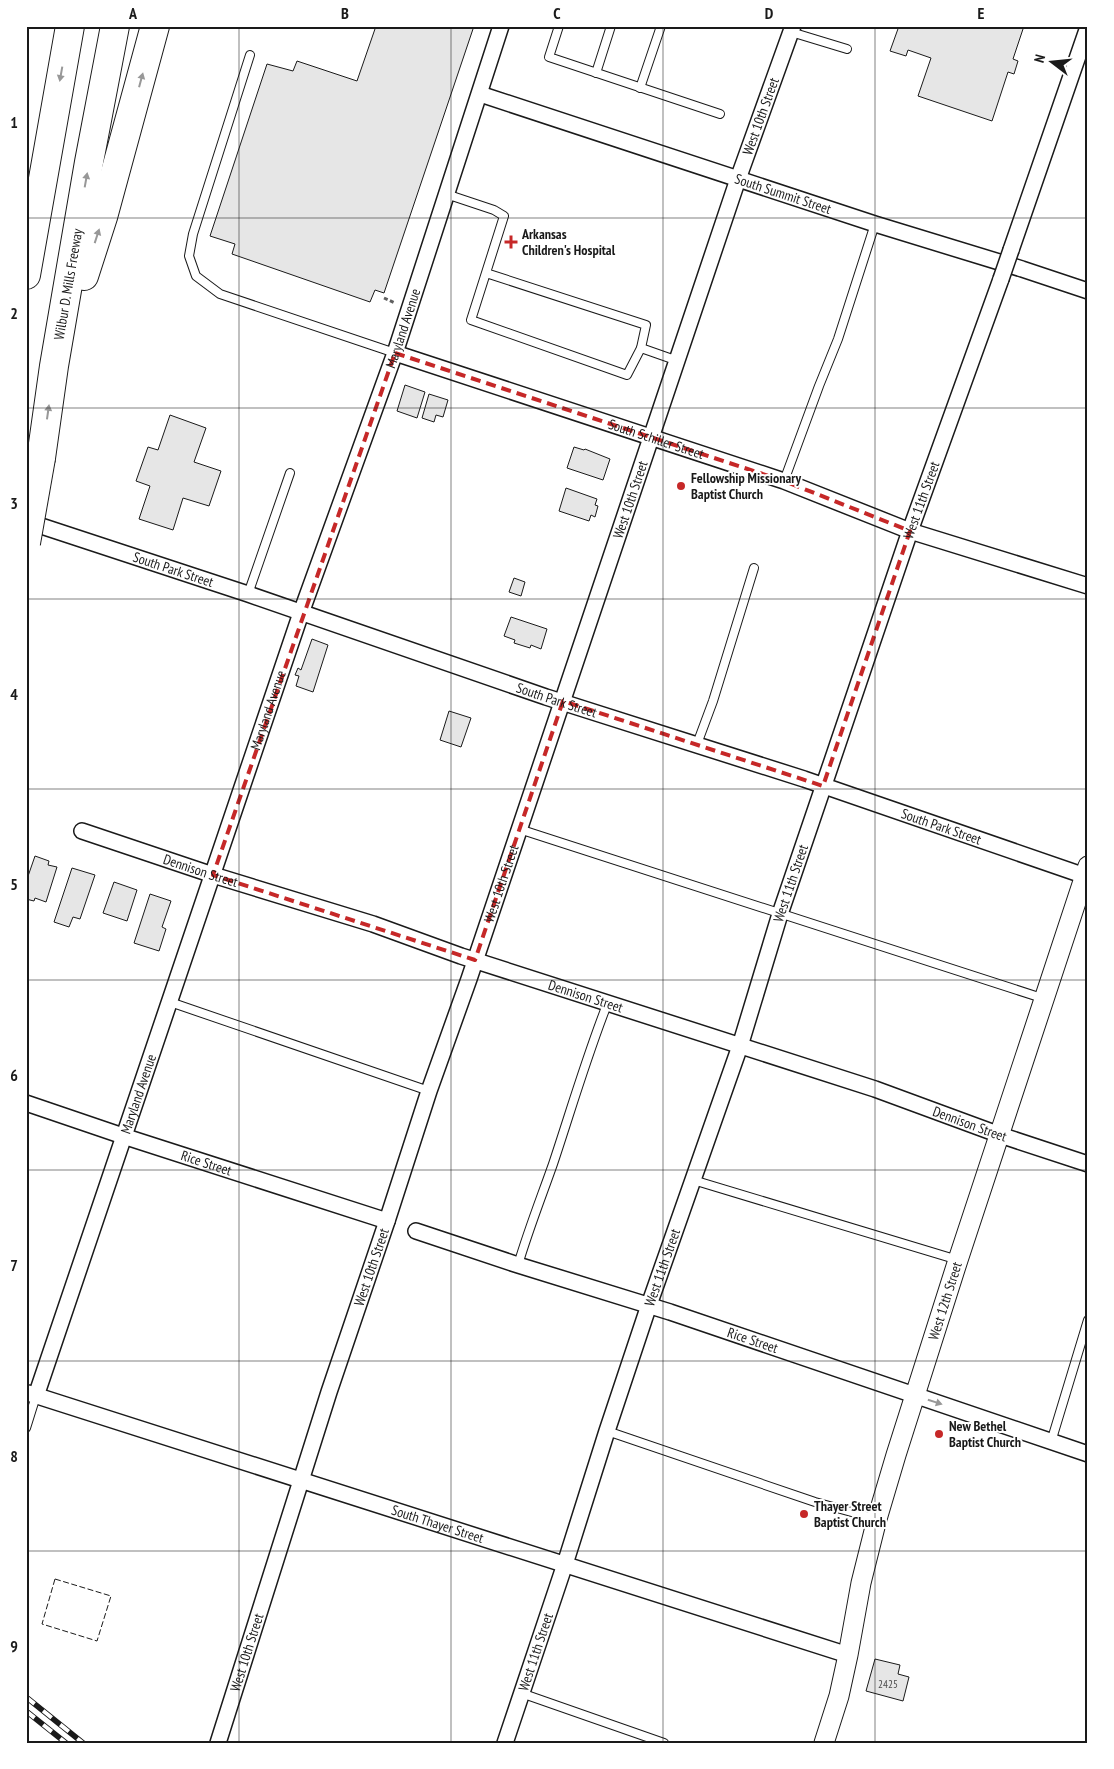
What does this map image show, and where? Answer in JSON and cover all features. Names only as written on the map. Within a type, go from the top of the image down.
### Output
[{"type":"highway","points":[[26,275],[70,26]]},
{"type":"highway","name":"Wilbur D. Mills Freeway","points":[[26,543],[89,162],[115,26]]},
{"type":"highway","points":[[54,366],[103,217],[155,26]]},
{"type":"street","name":"Maryland Avenue","points":[[31,1395],[170,1002],[302,613],[395,353],[501,26]]},
{"type":"street","name":"West 11th Street","points":[[504,1743],[566,1564],[606,1431],[740,1046],[780,914],[823,786],[910,531],[1001,279],[1088,27]]},
{"type":"street","name":"West 10th Street","points":[[218,1743],[302,1480],[328,1392],[738,179],[792,29]]},
{"type":"street","name":"South Summit Street","points":[[480,94],[875,224],[1088,291]]},
{"type":"street","name":"South Schiller Street","points":[[395,353],[784,481],[910,531],[1088,586]]},
{"type":"street","name":"South Park Street","points":[[26,522],[1087,873]]},
{"type":"street","name":"Dennison Street","points":[[82,831],[212,875],[373,924],[475,960],[875,1089],[1000,1135],[1088,1164]]},
{"type":"street","name":"West 12th Street","points":[[824,1743],[839,1696],[861,1583],[877,1519],[914,1394],[1087,873]]},
{"type":"street","name":"Rice Street","points":[[26,1103],[387,1221]]},
{"type":"street","name":"Rice Street","points":[[416,1231],[518,1265],[649,1305],[1088,1454]]},
{"type":"street","name":"South Thayer Street","points":[[31,1395],[848,1655]]},
{"type":"lane","points":[[558,26],[549,56],[720,114]]},
{"type":"lane","points":[[596,73],[611,26]]},
{"type":"lane","points":[[640,88],[661,26]]},
{"type":"lane","points":[[792,29],[847,50]]},
{"type":"lane","points":[[250,55],[193,234],[189,256],[196,276],[220,294],[395,353]]},
{"type":"lane","points":[[446,194],[494,210],[504,216],[471,320],[627,375],[640,348],[646,326],[486,273]]},
{"type":"lane","points":[[784,481],[838,339],[875,224]]},
{"type":"lane","points":[[640,348],[678,361]]},
{"type":"lane","points":[[248,594],[290,473]]},
{"type":"lane","points":[[697,744],[713,701],[754,568]]},
{"type":"lane","points":[[519,829],[1045,999]]},
{"type":"lane","points":[[170,1002],[429,1091]]},
{"type":"lane","points":[[518,1265],[591,1046],[608,1002]]},
{"type":"lane","points":[[693,1180],[958,1260]]},
{"type":"lane","points":[[1051,1442],[1088,1320]]},
{"type":"lane","points":[[26,1428],[31,1395]]},
{"type":"lane","points":[[606,1431],[814,1502],[877,1519]]},
{"type":"lane","points":[[521,1693],[664,1743]]},
{"type":"path","points":[[384,298],[395,303]]},
{"type":"highlighted area","points":[[395,353],[784,481],[910,531],[823,786],[563,701],[475,960],[213,875]]},
{"type":"building","points":[[376,26],[474,26],[384,293],[375,290],[370,302],[232,254],[235,244],[210,236],[267,64],[293,71],[297,61],[357,81]]},
{"type":"building","points":[[899,26],[1024,26],[1013,59],[1018,61],[1014,74],[1008,72],[992,121],[918,96],[931,58],[908,50],[906,56],[890,51]]},
{"type":"building","points":[[405,385],[425,392],[417,418],[397,411]]},
{"type":"building","points":[[429,394],[448,400],[443,417],[436,415],[434,422],[422,418]]},
{"type":"building","points":[[170,415],[206,428],[194,462],[221,471],[209,506],[183,498],[173,530],[139,519],[150,486],[136,481],[148,447],[158,450]]},
{"type":"building","points":[[574,447],[585,449],[610,459],[603,480],[567,468]]},
{"type":"building","points":[[566,488],[597,499],[595,505],[598,506],[595,517],[591,515],[589,521],[559,511]]},
{"type":"building","points":[[514,578],[525,582],[521,596],[509,592]]},
{"type":"building","points":[[511,617],[547,629],[541,649],[531,645],[530,648],[514,643],[515,640],[504,636]]},
{"type":"building","points":[[312,639],[328,645],[313,692],[296,686],[299,676],[295,675],[298,668],[301,670]]},
{"type":"building","points":[[449,711],[471,718],[461,747],[440,740]]},
{"type":"building","points":[[35,856],[49,861],[48,865],[57,867],[46,902],[35,898],[34,901],[26,899],[26,882]]},
{"type":"building","points":[[72,868],[95,875],[80,919],[73,917],[69,927],[54,922]]},
{"type":"building","points":[[114,882],[137,890],[127,921],[103,913]]},
{"type":"building","points":[[150,894],[171,901],[162,927],[166,929],[159,951],[134,943]]},
{"type":"building","points":[[875,1659],[900,1665],[898,1674],[909,1677],[903,1701],[866,1691]]},
{"type":"railway","points":[[26,1697],[83,1743]]},
{"type":"railway","points":[[26,1711],[66,1743]]},
{"type":"fence","points":[[55,1579],[111,1596],[97,1641],[42,1624],[55,1579]]},
{"type":"place","name":"Arkansas Children's Hospital","points":[[511,242]]},
{"type":"place","name":"Fellowship Missionary Baptist Church","points":[[681,486]]},
{"type":"place","name":"New Bethel Baptist Church","points":[[939,1434]]},
{"type":"place","name":"Thayer Street Baptist Church","points":[[804,1514]]}]
